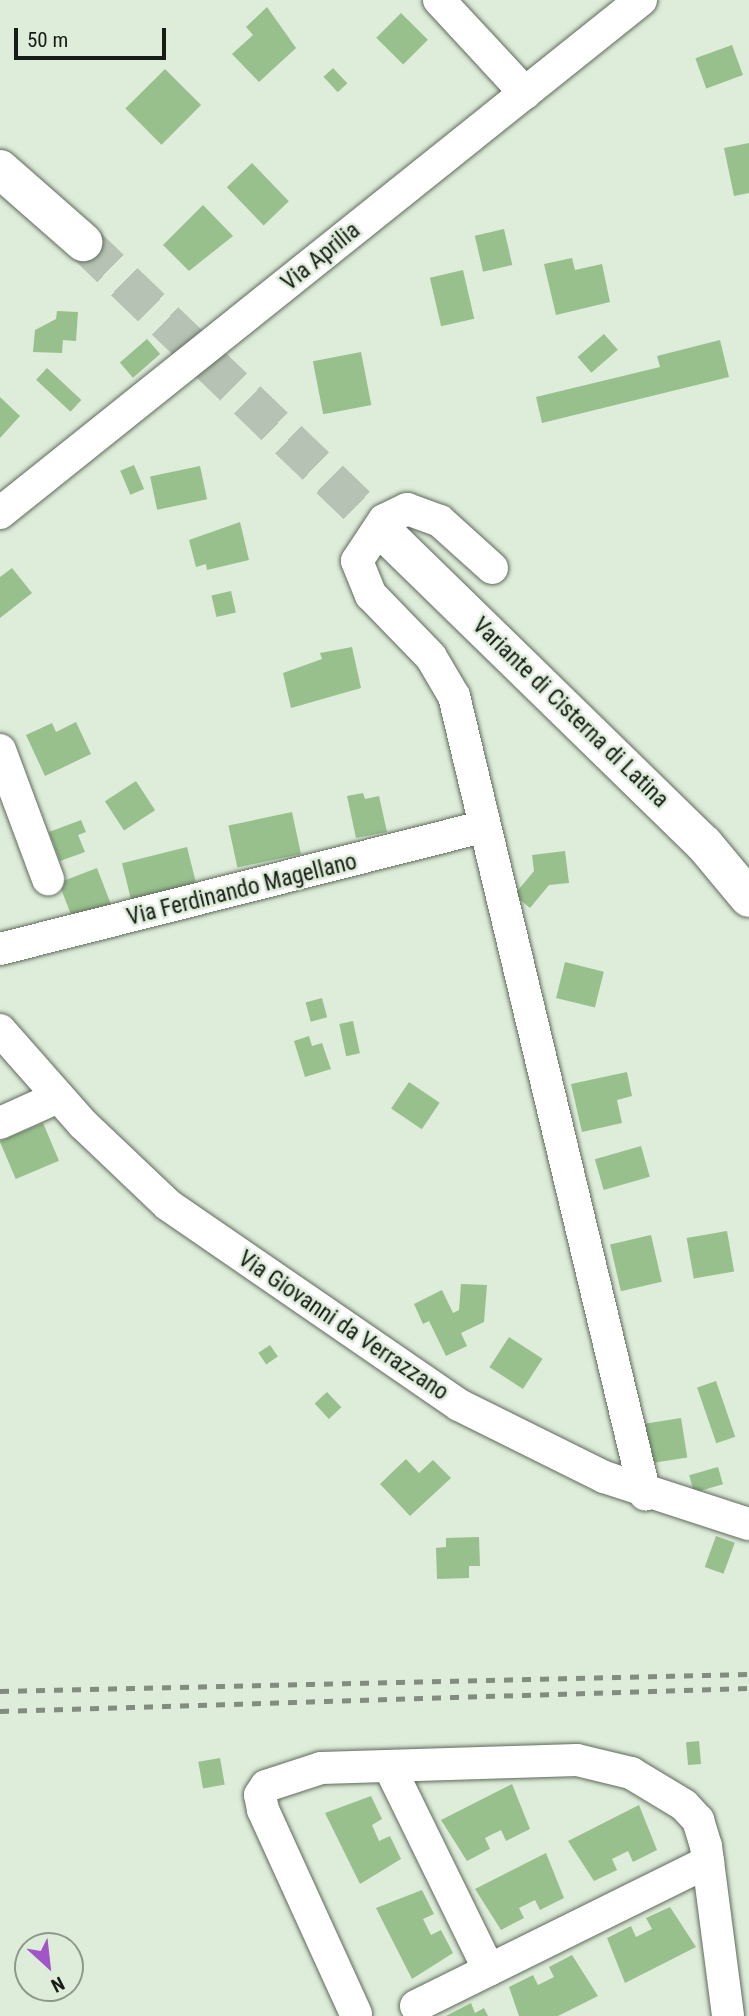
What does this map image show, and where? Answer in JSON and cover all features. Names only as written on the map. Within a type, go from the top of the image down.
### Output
[{"type":"main road","points":[[0,169],[83,242]]},
{"type":"main road","name":"Variante di Cisterna di Latina","points":[[385,533],[704,844],[749,898]]},
{"type":"street","points":[[439,0],[525,93]]},
{"type":"street","name":"Via Aprilia","points":[[0,513],[641,0]]},
{"type":"street","points":[[492,568],[440,521],[407,509],[384,520],[357,561],[371,595],[435,660],[452,691],[645,1494]]},
{"type":"street","points":[[0,750],[48,879]]},
{"type":"street","name":"Via Ferdinando Magellano","points":[[0,949],[483,827]]},
{"type":"street","name":"Via Giovanni da Verrazzano","points":[[0,1030],[58,1097],[178,1212],[442,1394],[534,1446],[645,1494],[749,1524]]},
{"type":"street","points":[[0,1123],[58,1097]]},
{"type":"street","points":[[356,2014],[260,1795],[271,1782],[304,1771],[389,1766],[603,1763],[679,1801],[698,1820],[708,1862],[728,2016]]},
{"type":"street","points":[[389,1766],[489,1970]]},
{"type":"street","points":[[416,2006],[708,1862]]},
{"type":"building","points":[[267,7],[296,48],[259,82],[232,54],[253,35],[246,27]]},
{"type":"building","points":[[401,13],[428,40],[403,65],[376,38]]},
{"type":"building","points":[[732,45],[743,75],[706,88],[695,58]]},
{"type":"building","points":[[333,68],[347,83],[338,92],[323,77]]},
{"type":"building","points":[[165,69],[201,105],[161,145],[125,109]]},
{"type":"building","points":[[749,143],[749,193],[734,196],[724,148]]},
{"type":"building","points":[[252,163],[289,201],[264,225],[227,187]]},
{"type":"building","points":[[203,205],[233,236],[189,271],[163,245]]},
{"type":"building","points":[[504,229],[512,265],[483,272],[475,236]]},
{"type":"building","points":[[572,258],[575,270],[602,264],[610,302],[556,315],[544,264]]},
{"type":"building","points":[[463,270],[474,319],[441,326],[430,278]]},
{"type":"building","points":[[57,311],[78,312],[76,341],[63,340],[62,353],[33,352],[35,330],[56,319]]},
{"type":"building","points":[[604,334],[618,350],[591,373],[578,357]]},
{"type":"building","points":[[147,339],[160,354],[133,378],[120,363]]},
{"type":"building","points":[[720,340],[729,377],[542,423],[536,397],[660,367],[657,356]]},
{"type":"building","points":[[361,352],[371,405],[323,414],[313,361]]},
{"type":"building","points":[[47,368],[81,400],[70,412],[36,380]]},
{"type":"building","points":[[0,397],[20,416],[0,438]]},
{"type":"building","points":[[134,465],[144,489],[130,495],[120,471]]},
{"type":"building","points":[[200,466],[207,499],[157,510],[150,477]]},
{"type":"building","points":[[240,522],[249,560],[207,570],[206,564],[196,567],[189,540]]},
{"type":"building","points":[[12,568],[32,593],[0,618],[0,577]]},
{"type":"building","points":[[231,591],[236,612],[216,617],[212,595]]},
{"type":"building","points":[[352,647],[361,688],[291,708],[283,673],[322,659],[320,653]]},
{"type":"building","points":[[76,722],[91,754],[45,776],[26,735],[52,723],[56,732]]},
{"type":"building","points":[[136,781],[155,810],[124,831],[105,801]]},
{"type":"building","points":[[363,793],[365,799],[379,796],[387,832],[356,838],[347,796]]},
{"type":"building","points":[[292,812],[301,854],[237,868],[228,826]]},
{"type":"building","points":[[81,820],[86,832],[78,835],[85,852],[60,861],[49,832]]},
{"type":"building","points":[[187,847],[197,888],[132,904],[122,863]]},
{"type":"building","points":[[565,851],[569,883],[549,885],[530,908],[514,895],[534,871],[532,855]]},
{"type":"building","points":[[97,868],[112,908],[74,923],[59,883]]},
{"type":"building","points":[[565,962],[604,972],[595,1008],[556,998]]},
{"type":"building","points":[[322,998],[327,1017],[311,1022],[306,1002]]},
{"type":"building","points":[[353,1021],[360,1053],[346,1056],[339,1024]]},
{"type":"building","points":[[309,1036],[312,1046],[322,1043],[331,1069],[305,1077],[294,1041]]},
{"type":"building","points":[[627,1072],[632,1096],[617,1100],[622,1123],[582,1132],[571,1084]]},
{"type":"building","points":[[409,1082],[440,1103],[422,1129],[391,1109]]},
{"type":"building","points":[[43,1123],[59,1161],[16,1179],[0,1141]]},
{"type":"building","points":[[641,1146],[650,1177],[604,1190],[595,1159]]},
{"type":"building","points":[[727,1231],[734,1271],[694,1278],[687,1238]]},
{"type":"building","points":[[651,1235],[662,1282],[621,1291],[610,1244]]},
{"type":"building","points":[[461,1284],[487,1285],[484,1322],[461,1333],[467,1346],[446,1356],[429,1321],[423,1324],[414,1304],[442,1290],[453,1313],[459,1310]]},
{"type":"building","points":[[509,1337],[543,1359],[523,1389],[489,1367]]},
{"type":"building","points":[[270,1345],[278,1357],[266,1364],[258,1353]]},
{"type":"building","points":[[716,1381],[735,1437],[716,1443],[697,1388]]},
{"type":"building","points":[[327,1392],[341,1407],[329,1419],[315,1404]]},
{"type":"building","points":[[681,1418],[687,1458],[648,1464],[641,1424]]},
{"type":"building","points":[[406,1459],[419,1473],[433,1460],[451,1478],[410,1516],[380,1484]]},
{"type":"building","points":[[718,1467],[723,1484],[694,1493],[689,1475]]},
{"type":"building","points":[[716,1536],[735,1543],[724,1574],[705,1567]]},
{"type":"building","points":[[479,1537],[480,1566],[469,1566],[469,1578],[437,1579],[436,1548],[446,1547],[446,1538]]},
{"type":"building","points":[[699,1741],[701,1764],[688,1765],[686,1742]]},
{"type":"building","points":[[220,1758],[225,1785],[203,1788],[198,1762]]},
{"type":"building","points":[[512,1784],[530,1829],[506,1841],[501,1830],[485,1838],[490,1849],[467,1861],[441,1820]]},
{"type":"building","points":[[371,1796],[382,1819],[372,1825],[379,1841],[390,1836],[401,1859],[360,1884],[325,1813]]},
{"type":"building","points":[[639,1805],[657,1850],[633,1862],[628,1851],[612,1859],[617,1870],[594,1881],[568,1841]]},
{"type":"building","points":[[546,1853],[564,1898],[540,1910],[535,1900],[519,1908],[524,1918],[501,1930],[475,1889]]},
{"type":"building","points":[[422,1890],[434,1914],[423,1919],[431,1935],[441,1930],[453,1953],[412,1979],[376,1908]]},
{"type":"building","points":[[670,1907],[696,1947],[625,1983],[607,1938],[631,1926],[636,1937],[652,1929],[646,1918]]},
{"type":"building","points":[[572,1955],[598,1996],[558,2016],[519,2016],[509,1987],[533,1975],[538,1985],[554,1977],[549,1967]]},
{"type":"building","points":[[471,2003],[475,2013],[484,2008],[488,2016],[446,2016]]},
{"type":"tunnel","points":[[83,242],[385,533]]},
{"type":"railway","points":[[0,1691],[749,1674]]},
{"type":"railway","points":[[0,1711],[749,1688]]}]
